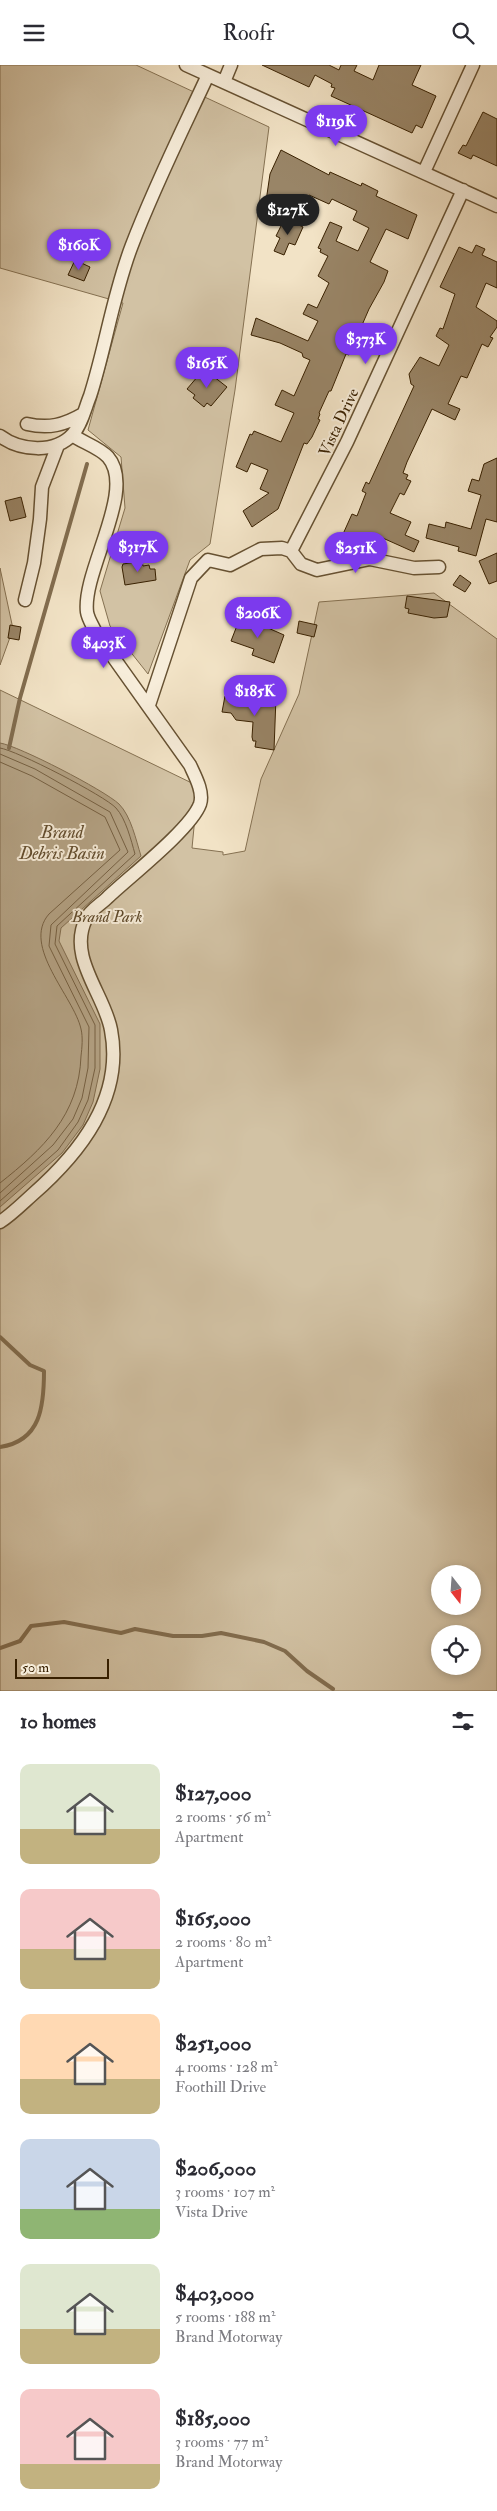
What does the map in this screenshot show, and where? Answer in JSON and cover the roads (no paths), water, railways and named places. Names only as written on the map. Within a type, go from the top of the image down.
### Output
[{"type":"street","points":[[186,65],[497,205]]},
{"type":"street","points":[[224,82],[231,65]]},
{"type":"street","points":[[424,172],[473,65]]},
{"type":"street","points":[[0,436],[16,445],[40,449],[58,445],[72,435],[83,414],[132,245],[208,75]]},
{"type":"street","name":"Vista Drive","points":[[292,551],[343,450],[463,190]]},
{"type":"street","points":[[27,423],[42,427],[54,426],[70,422],[83,414]]},
{"type":"street","points":[[0,1222],[77,1151],[102,1109],[115,1061],[111,1028],[91,982],[84,959],[80,937],[86,918],[177,835],[200,804],[199,786],[190,765],[96,633],[87,613],[88,592],[116,499],[116,471],[108,457],[72,435]]},
{"type":"street","points":[[25,600],[34,563],[42,487],[58,445]]},
{"type":"street","points":[[149,705],[191,578],[208,560],[230,565],[261,549],[282,548],[292,551],[301,563],[309,569],[317,570],[370,559],[414,568],[439,567]]},
{"type":"water","name":"Brand Debris Basin","points":[[0,743],[61,769],[119,804],[130,822],[141,856],[61,928],[59,941],[100,1024],[100,1069],[93,1102],[83,1125],[62,1153],[0,1207]]},
{"type":"waterway","points":[[9,748],[20,698],[87,464]]},
{"type":"waterway","points":[[0,1337],[30,1365],[44,1371],[41,1409],[32,1430],[24,1438],[0,1447]]},
{"type":"waterway","points":[[0,1648],[20,1641],[31,1626],[64,1622],[121,1633],[135,1629],[173,1636],[202,1636],[221,1633],[264,1642],[285,1651],[307,1671],[333,1689]]},
{"type":"park label","name":"Brand Park","points":[[107,916]]}]
